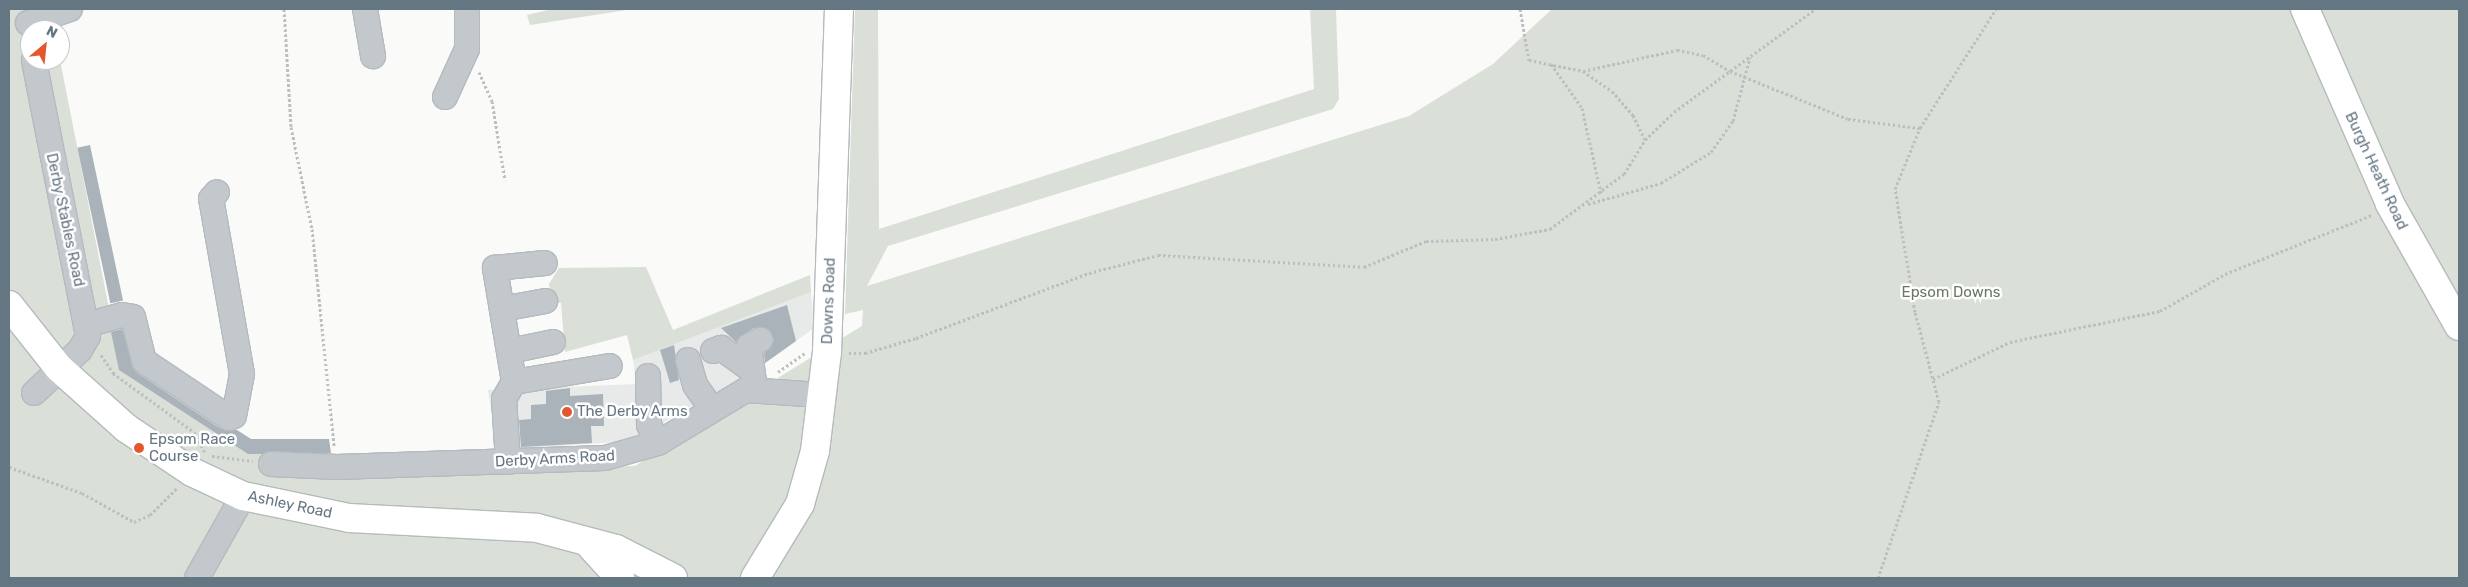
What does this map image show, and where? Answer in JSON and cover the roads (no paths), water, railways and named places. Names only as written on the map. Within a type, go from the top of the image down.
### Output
[{"type":"main road","name":"Downs Road","points":[[754,578],[800,504],[815,451],[827,352],[839,9]]},
{"type":"main road","name":"Burgh Heath Road","points":[[2305,9],[2390,204],[2459,326]]},
{"type":"main road","name":"Ashley Road","points":[[9,305],[59,368],[126,428],[199,463],[243,496],[349,518],[537,528],[581,537],[616,549],[673,578]]},
{"type":"main road","points":[[581,537],[620,578]]},
{"type":"street","points":[[34,20],[70,9]]},
{"type":"street","points":[[365,9],[373,56]]},
{"type":"street","points":[[446,97],[467,49],[468,9]]},
{"type":"street","name":"Derby Stables Road","points":[[36,70],[87,330]]},
{"type":"street","points":[[34,394],[59,368],[80,350],[87,330],[122,315],[133,317],[144,361],[229,418],[234,416],[242,374],[211,199],[217,192]]},
{"type":"street","points":[[508,462],[504,399],[514,382],[495,268],[545,262]]},
{"type":"street","points":[[502,309],[545,301]]},
{"type":"street","points":[[758,382],[749,346],[760,340]]},
{"type":"street","points":[[510,351],[554,342]]},
{"type":"street","points":[[713,350],[721,348],[758,382],[822,395]]},
{"type":"street","points":[[688,360],[695,385],[712,409]]},
{"type":"street","points":[[514,382],[610,366]]},
{"type":"street","points":[[648,376],[650,424],[658,442]]},
{"type":"street","name":"Derby Arms Road","points":[[271,464],[337,467],[605,458],[658,442],[758,382]]},
{"type":"street","points":[[197,578],[243,496]]},
{"type":"place","name":"The Derby Arms","points":[[567,412]]},
{"type":"place","name":"Epsom Race Course","points":[[139,448]]},
{"type":"park label","name":"Epsom Downs","points":[[1951,293]]}]
